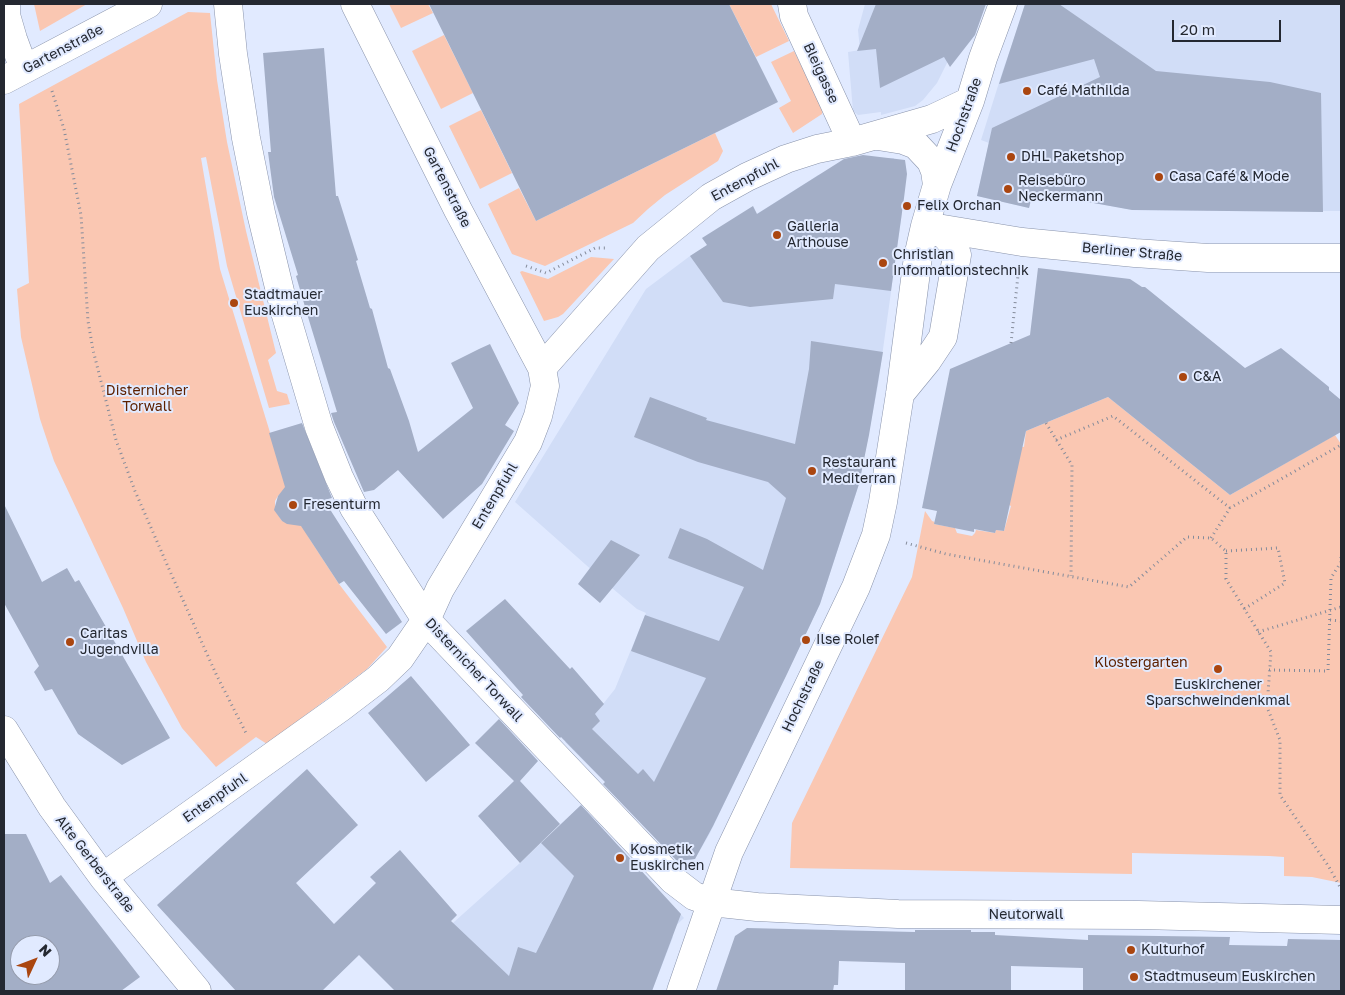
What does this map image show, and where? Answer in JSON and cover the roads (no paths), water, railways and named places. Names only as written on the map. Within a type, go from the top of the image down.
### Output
[{"type":"street","points":[[6,4],[6,15],[13,39],[14,75]]},
{"type":"street","name":"Gartenstraße","points":[[14,75],[148,4]]},
{"type":"street","name":"Disternicher Torwall","points":[[228,4],[233,54],[246,138],[261,213],[291,336],[319,427],[354,508],[426,620],[673,880],[694,896],[710,902]]},
{"type":"street","name":"Gartenstraße","points":[[355,4],[458,210],[542,368]]},
{"type":"street","name":"Bleigasse","points":[[792,4],[794,16],[863,139]]},
{"type":"street","name":"Hochstraße","points":[[681,991],[710,902],[729,852],[856,587],[876,535],[884,502],[918,257],[925,226],[937,185],[970,101],[983,58],[1003,4]]},
{"type":"street","name":"Entenpfuhl","points":[[103,876],[264,763],[378,679],[400,658],[426,620],[440,589],[528,442],[538,416],[545,386],[542,368],[648,248],[711,197],[747,176],[786,159],[817,149],[863,139],[932,119],[970,101]]},
{"type":"street","name":"Entenpfuhl","points":[[863,139],[903,140],[916,145],[931,161],[937,185]]},
{"type":"street","name":"Hochstraße","points":[[900,394],[943,337],[957,255],[954,246],[946,236],[925,226]]},
{"type":"street","name":"Berliner Straße","points":[[925,226],[1022,242],[1136,253],[1208,258],[1341,258]]},
{"type":"street","name":"Alte Gerberstraße","points":[[4,730],[52,808],[103,876],[197,991]]},
{"type":"street","name":"Neutorwall","points":[[710,902],[756,907],[898,914],[1341,920]]},
{"type":"place","name":"Café Mathilda","points":[[1027,91]]},
{"type":"place","name":"DHL Paketshop","points":[[1011,157]]},
{"type":"place","name":"Casa Café & Mode","points":[[1159,177]]},
{"type":"place","name":"Reisebüro Neckermann","points":[[1008,189]]},
{"type":"place","name":"Felix Orchan","points":[[907,206]]},
{"type":"place","name":"Galleria Arthouse","points":[[777,235]]},
{"type":"place","name":"Christian Informationstechnik","points":[[883,263]]},
{"type":"place","name":"Stadtmauer Euskirchen","points":[[234,303]]},
{"type":"place","name":"C&A","points":[[1183,377]]},
{"type":"place","name":"Restaurant Mediterran","points":[[812,471]]},
{"type":"place","name":"Fresenturm","points":[[293,505]]},
{"type":"place","name":"Ilse Rolef","points":[[806,640]]},
{"type":"place","name":"Caritas Jugendvilla","points":[[70,642]]},
{"type":"place","name":"Euskirchener Sparschweindenkmal","points":[[1218,669]]},
{"type":"place","name":"Kosmetik Euskirchen","points":[[620,858]]},
{"type":"place","name":"Kulturhof","points":[[1131,950]]},
{"type":"place","name":"Stadtmuseum Euskirchen","points":[[1134,977]]},
{"type":"park label","name":"Klostergarten","points":[[1141,663]]}]
